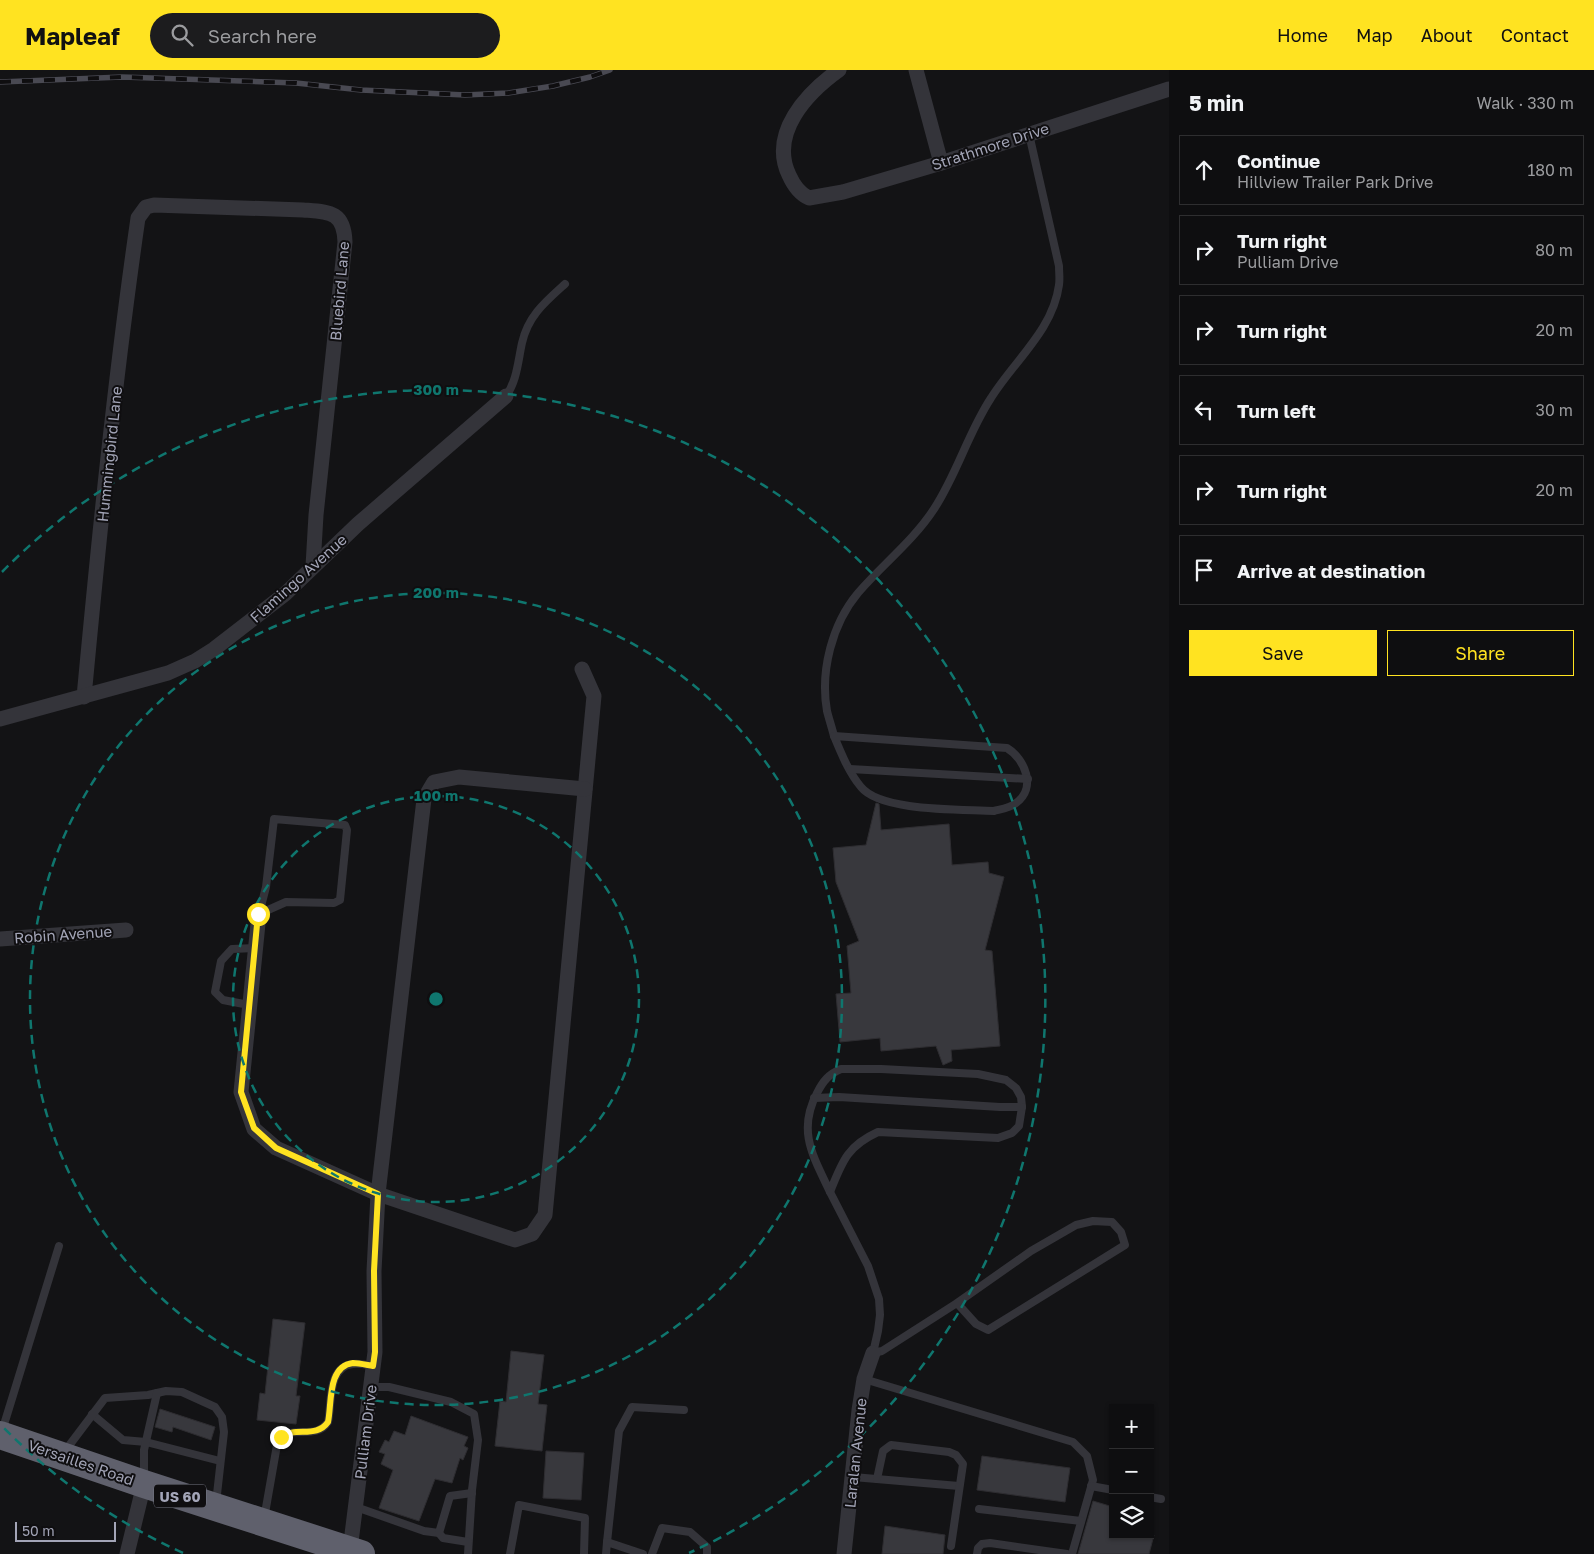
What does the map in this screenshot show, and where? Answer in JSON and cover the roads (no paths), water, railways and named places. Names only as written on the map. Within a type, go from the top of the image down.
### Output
[{"type":"highway","name":"Versailles Road","points":[[0,1435],[144,1484],[356,1552]]},
{"type":"street","name":"Strathmore Drive","points":[[840,70],[810,94],[792,119],[786,132],[784,146],[787,171],[792,182],[809,198],[843,192],[941,163],[1169,89]]},
{"type":"street","points":[[916,70],[941,163]]},
{"type":"street","name":"Bluebird Lane","points":[[141,212],[146,207],[154,205],[328,212],[335,215],[344,230],[345,242],[316,516],[313,566]]},
{"type":"street","name":"Hummingbird Lane","points":[[84,697],[124,309],[138,218],[141,212]]},
{"type":"street","name":"Flamingo Avenue","points":[[0,720],[168,673],[195,661],[214,649],[268,607],[358,524],[506,396]]},
{"type":"street","points":[[258,914],[241,1092],[254,1128],[276,1148],[378,1194],[515,1240],[532,1234],[545,1215],[594,696],[582,669]]},
{"type":"street","name":"Pulliam Drive","points":[[356,1552],[356,1507],[375,1352],[374,1271],[378,1194],[424,800],[434,782],[460,777],[585,789]]},
{"type":"street","name":"Robin Avenue","points":[[0,939],[126,930]]},
{"type":"street","name":"Laralan Avenue","points":[[844,1554],[859,1410],[864,1380],[872,1353]]},
{"type":"street","points":[[128,1554],[144,1484]]},
{"type":"lane","points":[[834,736],[1007,748],[1016,754],[1024,764],[1028,780],[1024,795],[1007,808],[994,811],[904,805],[887,802],[870,795],[861,788],[841,753],[834,736],[827,710],[826,688],[829,649],[835,631],[846,609],[858,593],[916,534],[936,507],[990,398],[1049,318],[1059,286],[1059,266],[1028,134]]},
{"type":"lane","points":[[506,396],[511,389],[518,366],[522,342],[532,318],[546,300],[565,284]]},
{"type":"lane","points":[[850,769],[1028,780]]},
{"type":"lane","points":[[274,819],[345,825],[348,830],[340,900],[334,903],[286,902],[258,914],[266,887],[274,819]]},
{"type":"lane","points":[[249,1005],[223,1000],[215,992],[221,961],[232,949],[255,948]]},
{"type":"lane","points":[[830,1192],[841,1164],[851,1149],[878,1132],[998,1138],[1012,1133],[1019,1126],[1022,1107],[1021,1097],[1016,1088],[1006,1080],[978,1074],[841,1069],[831,1073],[822,1082],[808,1114],[807,1134],[811,1151],[830,1192],[868,1266],[879,1299],[878,1331],[872,1353],[882,1351],[957,1303],[1031,1251],[1076,1225],[1093,1221],[1112,1222],[1121,1232],[1125,1245],[988,1330],[976,1324],[957,1303]]},
{"type":"lane","points":[[814,1098],[839,1097],[990,1107],[1022,1107]]},
{"type":"lane","points":[[0,1435],[59,1246]]},
{"type":"lane","points":[[264,1522],[281,1437],[286,1433],[310,1432],[324,1427],[328,1422],[334,1381],[337,1373],[343,1367],[350,1364],[373,1366]]},
{"type":"lane","points":[[864,1380],[1073,1442],[1087,1456],[1093,1480],[1072,1554]]},
{"type":"lane","points":[[370,1387],[389,1387],[451,1402],[474,1414],[478,1440],[468,1554]]},
{"type":"lane","points":[[61,1456],[105,1398],[166,1391],[182,1392],[215,1407],[222,1417],[224,1432],[216,1507]]},
{"type":"lane","points":[[144,1484],[144,1450],[157,1393]]},
{"type":"lane","points":[[606,1554],[619,1431],[632,1407],[684,1410]]},
{"type":"lane","points":[[92,1414],[123,1440],[146,1442],[220,1461]]},
{"type":"lane","points":[[877,1479],[883,1451],[888,1446],[895,1444],[949,1452],[956,1456],[963,1464],[951,1546]]},
{"type":"lane","points":[[853,1477],[959,1486]]},
{"type":"lane","points":[[1091,1486],[1109,1489]]},
{"type":"lane","points":[[439,1533],[450,1496],[472,1493]]},
{"type":"lane","points":[[1154,1498],[1161,1499]]},
{"type":"lane","points":[[510,1554],[519,1505],[586,1518],[584,1554]]},
{"type":"lane","points":[[356,1507],[424,1531],[439,1533],[443,1538],[468,1542]]},
{"type":"lane","points":[[979,1509],[1081,1521]]},
{"type":"lane","points":[[652,1554],[662,1528],[690,1532],[707,1547],[707,1552]]},
{"type":"lane","points":[[607,1542],[643,1554]]},
{"type":"lane","points":[[977,1554],[978,1548],[982,1544],[990,1543],[1067,1554]]},
{"type":"railway","points":[[0,82],[122,77],[296,83],[361,90],[465,95],[508,93],[553,86],[610,70]]}]
